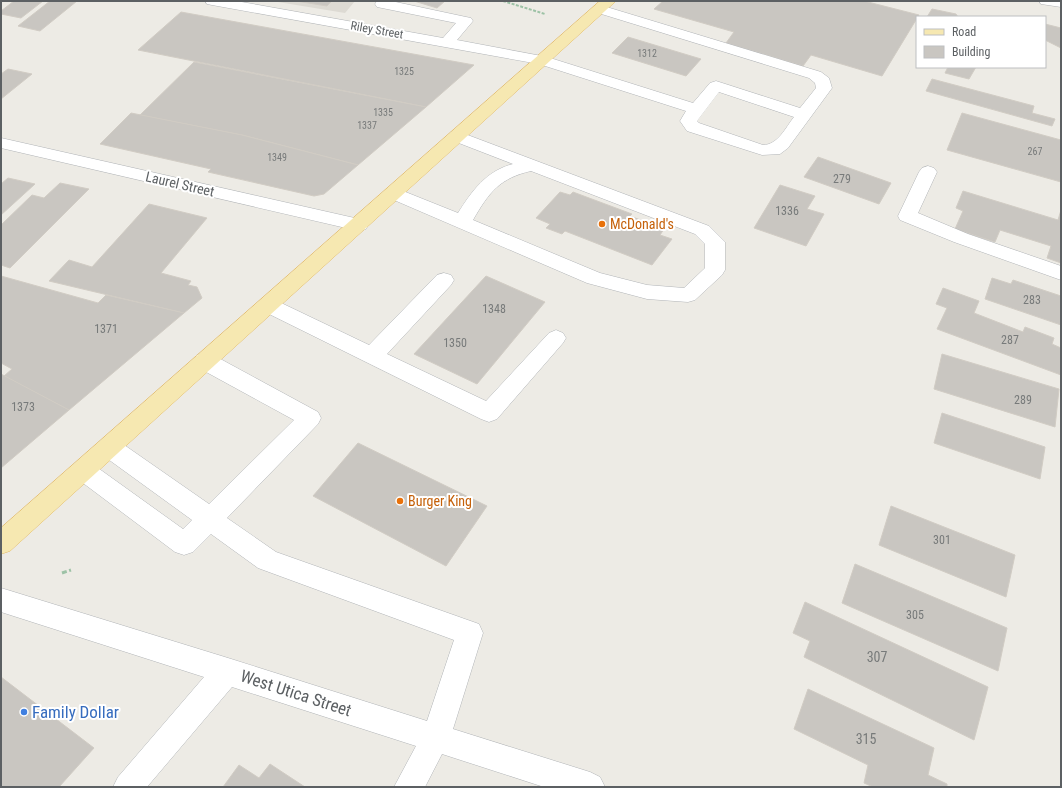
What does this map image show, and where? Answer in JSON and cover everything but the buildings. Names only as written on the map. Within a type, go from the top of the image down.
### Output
[{"type":"main road","points":[[1,543],[359,225],[542,60],[601,4]]},
{"type":"street","name":"Riley Street","points":[[212,1],[374,13],[446,43],[542,60],[696,109]]},
{"type":"street","points":[[1046,1],[1061,3]]},
{"type":"street","points":[[601,4],[815,75],[823,81],[824,88],[804,115],[779,148],[769,151],[762,150],[692,127],[688,121],[696,109],[716,86],[804,115]]},
{"type":"street","points":[[374,13],[466,21],[446,43]]},
{"type":"street","points":[[393,193],[594,278],[647,292],[688,295],[715,270],[716,242],[702,230],[457,136]]},
{"type":"street","name":"Laurel Street","points":[[1,143],[359,225]]},
{"type":"street","points":[[462,222],[482,191],[496,178],[509,171],[533,165]]},
{"type":"street","points":[[928,172],[907,216],[962,238],[1061,273]]},
{"type":"street","points":[[372,356],[444,280]]},
{"type":"street","points":[[268,305],[489,413],[556,338]]},
{"type":"street","points":[[83,470],[184,544],[310,418],[205,361]]},
{"type":"street","points":[[109,446],[267,560],[470,633],[436,737],[409,787]]},
{"type":"street","name":"West Utica Street","points":[[1,600],[590,787]]},
{"type":"street","points":[[128,787],[228,671]]},
{"type":"path","points":[[503,1],[545,14]]},
{"type":"path","points":[[62,573],[71,570]]},
{"type":"shaded area","points":[[272,1],[355,1],[345,13]]},
{"type":"place","name":"McDonald's","points":[[602,224]]},
{"type":"place","name":"Burger King","points":[[400,501]]},
{"type":"place","name":"Family Dollar","points":[[24,712]]}]
